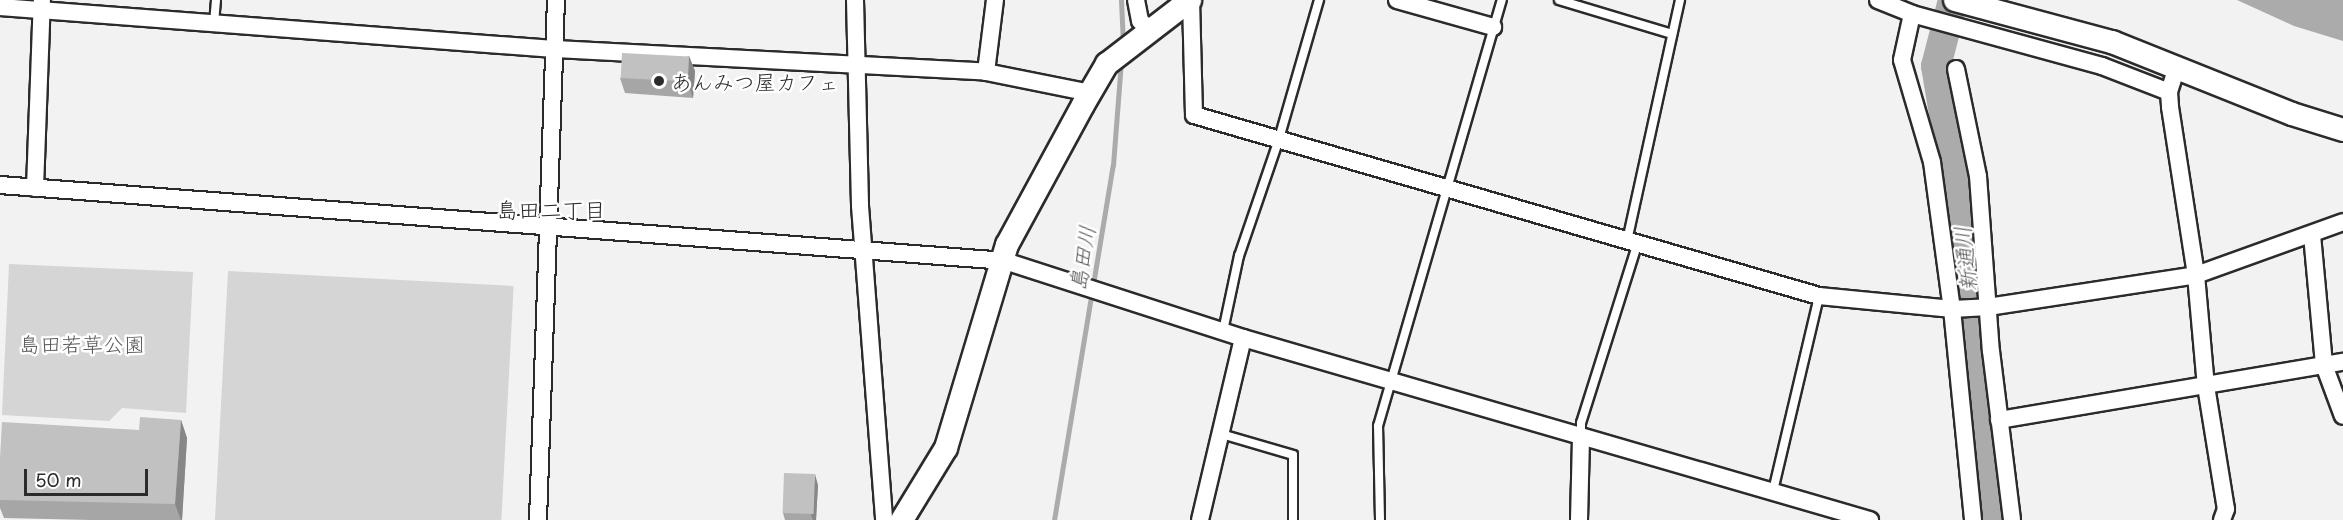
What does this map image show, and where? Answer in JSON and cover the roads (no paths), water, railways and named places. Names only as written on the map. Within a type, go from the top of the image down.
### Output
[{"type":"street","points":[[538,520],[550,226],[556,0]]},
{"type":"street","points":[[855,0],[862,250],[884,520]]},
{"type":"street","points":[[986,72],[995,0]]},
{"type":"street","points":[[1136,0],[1140,21],[1151,30]]},
{"type":"street","points":[[902,520],[946,448],[1005,261],[1007,245],[1090,93],[1107,64],[1191,0]]},
{"type":"street","points":[[1191,0],[1194,115],[1448,192],[1819,296],[1956,309],[1984,308],[2196,275],[2343,222]]},
{"type":"street","points":[[1397,0],[1493,27]]},
{"type":"street","points":[[1878,0],[1912,14],[2102,66],[2169,92]]},
{"type":"street","points":[[1955,0],[2112,42],[2292,114],[2343,130]]},
{"type":"street","points":[[35,188],[42,5]]},
{"type":"street","points":[[0,7],[42,5],[214,23],[554,49],[856,68],[986,72],[1090,93]]},
{"type":"street","points":[[1912,14],[1902,60],[1932,162],[1956,309],[1973,520]]},
{"type":"street","points":[[2177,67],[2169,92],[2196,275],[2206,386],[2226,509],[2222,520]]},
{"type":"street","points":[[1956,69],[1978,176],[1984,308],[2012,520]]},
{"type":"street","points":[[0,185],[1005,261],[1243,338],[1773,491],[1829,515],[1870,520]]},
{"type":"street","points":[[2312,235],[2324,365],[2343,416]]},
{"type":"street","points":[[1200,520],[1218,433],[1243,338]]},
{"type":"street","points":[[1999,420],[2343,362]]},
{"type":"street","points":[[1579,520],[1581,437]]},
{"type":"lane","points":[[214,23],[216,0]]},
{"type":"lane","points":[[1223,331],[1239,256],[1278,142],[1319,0]]},
{"type":"lane","points":[[1380,520],[1378,426],[1393,382],[1502,0]]},
{"type":"lane","points":[[1559,0],[1672,34]]},
{"type":"lane","points":[[1581,437],[1581,423],[1632,243],[1680,0]]},
{"type":"lane","points":[[1773,491],[1819,296]]},
{"type":"lane","points":[[1218,433],[1293,455],[1293,520]]},
{"type":"waterway","name":"島田川","points":[[1121,0],[1123,44]]},
{"type":"waterway","name":"新通川","points":[[1953,0],[1936,66],[1954,173],[1992,520]]},
{"type":"waterway","name":"島田川","points":[[1054,520],[1113,165],[1121,62]]},
{"type":"place","name":"あんみつ屋カフェ","points":[[659,81]]},
{"type":"district","name":"島田二丁目","points":[[551,209]]},
{"type":"park label","name":"島田若草公園","points":[[82,343]]}]
